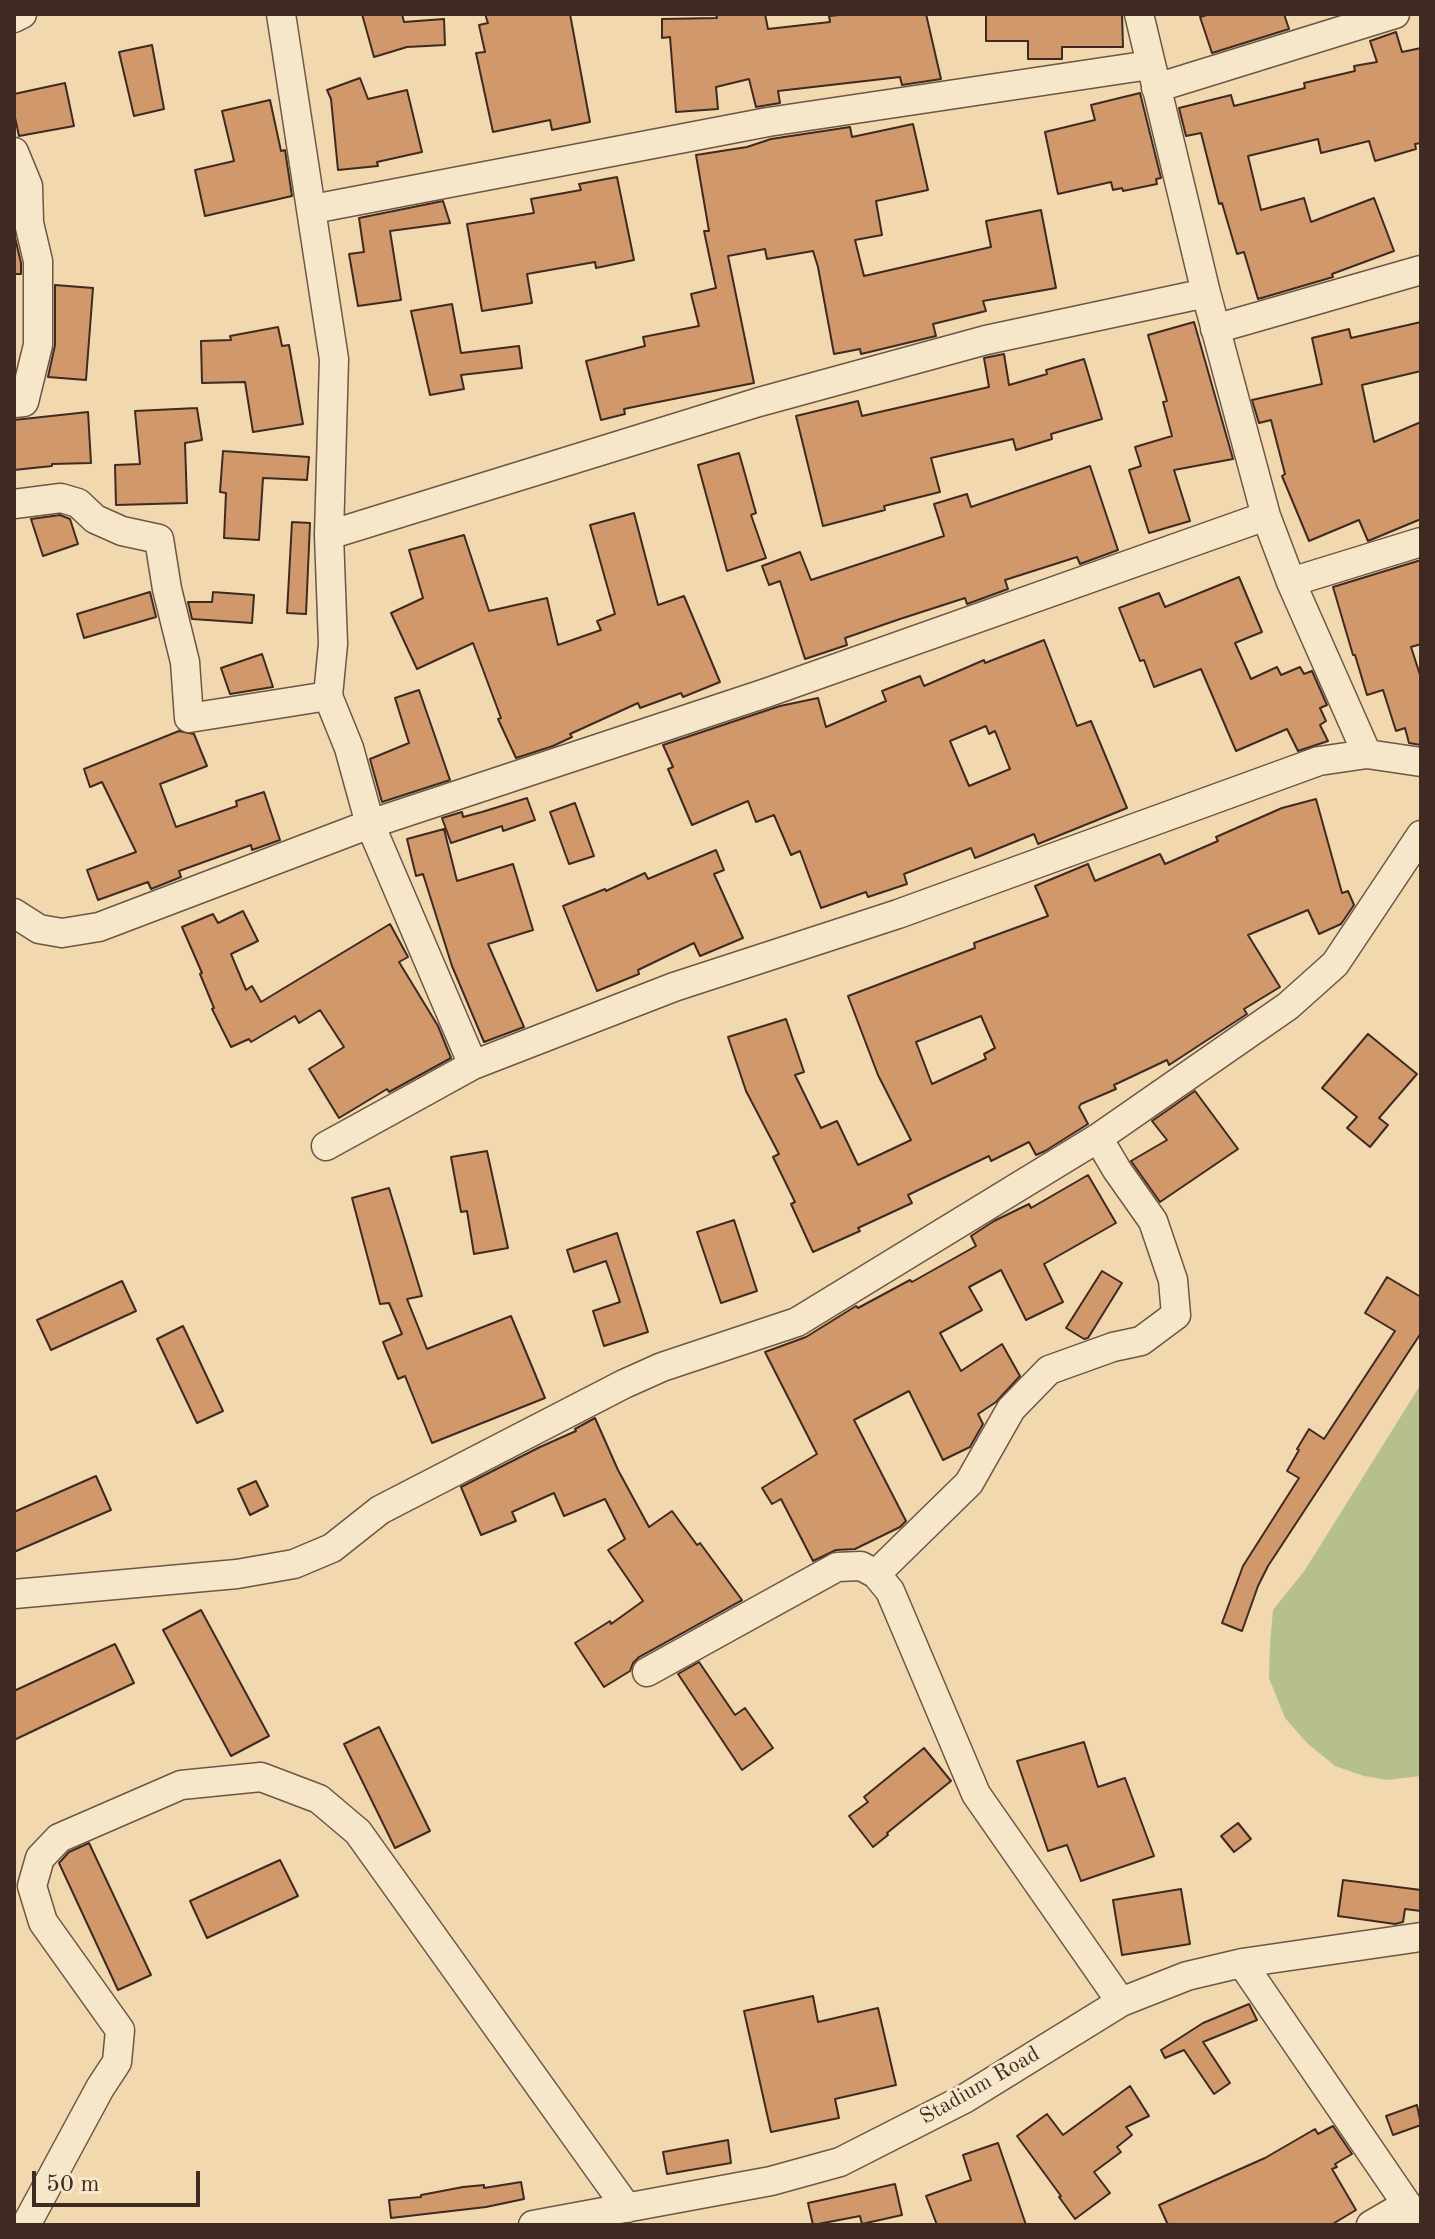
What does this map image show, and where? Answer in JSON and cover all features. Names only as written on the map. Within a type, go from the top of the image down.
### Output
[{"type":"street","points":[[281,14],[334,359],[329,535],[333,644],[328,696],[349,748],[370,824],[473,1065]]},
{"type":"street","points":[[1139,14],[1215,329],[1266,516],[1291,582],[1367,754]]},
{"type":"street","points":[[313,209],[768,122],[1153,76],[1395,14]]},
{"type":"street","points":[[14,152],[28,186],[29,223],[38,261],[38,345],[24,402],[14,403]]},
{"type":"street","points":[[1215,329],[1421,270]]},
{"type":"street","points":[[329,535],[774,398],[986,340],[1206,293]]},
{"type":"street","points":[[14,504],[61,498],[78,503],[95,519],[122,531],[159,539],[167,589],[185,662],[189,718],[328,696]]},
{"type":"street","points":[[14,913],[39,929],[62,933],[99,927],[370,824],[766,693],[1266,516]]},
{"type":"street","points":[[1291,582],[1421,542]]},
{"type":"street","points":[[326,1146],[473,1065],[674,987],[898,914],[1319,761],[1367,754],[1421,762]]},
{"type":"street","points":[[14,1594],[237,1574],[294,1564],[332,1548],[380,1510],[624,1384],[662,1367],[797,1322],[1098,1138],[1288,1006],[1335,964],[1421,835]]},
{"type":"street","points":[[876,1574],[969,1483],[1011,1409],[1049,1370],[1113,1347],[1141,1341],[1176,1315],[1173,1280],[1153,1221],[1098,1138]]},
{"type":"street","points":[[647,1672],[837,1567],[861,1566],[876,1574],[890,1591],[976,1794],[1121,2002]]},
{"type":"street","points":[[26,2225],[117,2062],[120,2030],[43,1922],[32,1886],[40,1858],[59,1838],[181,1785],[261,1777],[319,1799],[358,1832],[627,2208]]},
{"type":"street","name":"Stadium Road","points":[[533,2225],[771,2181],[840,2162],[964,2099],[1121,2002],[1187,1976],[1242,1963],[1421,1937]]},
{"type":"street","points":[[1242,1963],[1414,2215],[1371,2225]]},
{"type":"green space","points":[[1421,1384],[1421,1776],[1387,1780],[1335,1766],[1307,1743],[1285,1718],[1269,1678],[1270,1644],[1273,1610],[1305,1570]]},
{"type":"building","points":[[362,14],[402,14],[404,22],[444,19],[445,45],[407,47],[374,57]]},
{"type":"building","points":[[485,14],[570,14],[590,122],[552,130],[550,120],[493,132],[476,53],[485,52],[479,25],[488,23]]},
{"type":"building","points":[[716,14],[765,14],[768,29],[830,22],[829,16],[850,14],[926,14],[941,79],[902,85],[900,77],[778,91],[780,103],[756,107],[749,79],[716,87],[718,109],[676,112],[670,37],[662,38],[662,19],[717,18]]},
{"type":"building","points":[[986,14],[1122,14],[1123,47],[1062,47],[1062,59],[1028,59],[1028,41],[986,41]]},
{"type":"building","points":[[1210,14],[1284,14],[1289,29],[1212,53],[1200,17]]},
{"type":"building","points":[[1396,32],[1402,52],[1421,48],[1421,143],[1415,144],[1416,149],[1375,161],[1369,141],[1321,153],[1318,139],[1248,156],[1261,210],[1304,198],[1311,222],[1374,198],[1394,251],[1332,274],[1333,277],[1258,299],[1244,252],[1237,254],[1222,203],[1219,204],[1201,133],[1186,136],[1179,108],[1231,95],[1234,106],[1305,88],[1304,83],[1355,71],[1354,66],[1377,62],[1370,41]]},
{"type":"building","points":[[152,45],[164,109],[134,116],[119,52]]},
{"type":"building","points":[[360,78],[368,99],[407,90],[422,152],[377,162],[378,166],[338,170],[331,99],[327,90]]},
{"type":"building","points":[[65,83],[74,126],[19,136],[14,94]]},
{"type":"building","points":[[1140,93],[1161,178],[1156,179],[1157,184],[1123,191],[1122,188],[1113,190],[1111,182],[1058,194],[1045,132],[1095,120],[1091,105]]},
{"type":"building","points":[[270,100],[281,151],[285,150],[292,196],[205,216],[195,170],[234,161],[222,111]]},
{"type":"building","points":[[913,124],[928,190],[876,201],[882,235],[855,240],[864,276],[991,247],[986,221],[1041,210],[1056,288],[983,301],[986,311],[933,324],[936,336],[861,354],[860,349],[834,354],[813,251],[767,259],[765,249],[728,256],[754,383],[624,409],[625,414],[601,420],[586,361],[645,346],[643,337],[699,326],[691,294],[716,288],[704,231],[709,231],[696,155],[850,127],[852,137]]},
{"type":"building","points":[[617,177],[634,260],[596,268],[595,262],[527,274],[532,303],[482,311],[467,224],[534,213],[531,199],[581,190],[579,184]]},
{"type":"building","points":[[443,201],[450,223],[390,231],[401,300],[358,306],[349,254],[364,252],[359,218]]},
{"type":"building","points":[[14,233],[21,263],[21,274],[14,274]]},
{"type":"building","points":[[55,285],[93,288],[86,380],[48,377],[55,345]]},
{"type":"building","points":[[452,304],[461,353],[519,346],[522,368],[461,375],[464,389],[430,395],[411,311]]},
{"type":"building","points":[[1194,322],[1233,459],[1174,470],[1190,521],[1149,533],[1129,470],[1141,466],[1135,447],[1172,436],[1163,402],[1167,401],[1148,335]]},
{"type":"building","points":[[1421,322],[1421,371],[1362,385],[1374,442],[1421,422],[1421,519],[1368,541],[1359,520],[1309,541],[1282,476],[1285,474],[1271,420],[1259,423],[1252,400],[1322,384],[1312,338],[1349,329],[1351,338]]},
{"type":"building","points":[[278,327],[282,346],[289,345],[303,424],[253,432],[245,382],[202,383],[201,341],[231,340],[230,336]]},
{"type":"building","points":[[1004,354],[1009,385],[1084,359],[1102,419],[1051,434],[1052,439],[1016,450],[1013,439],[931,458],[940,492],[823,526],[796,416],[858,401],[862,416],[989,387],[984,358]]},
{"type":"building","points":[[197,408],[202,440],[185,443],[187,503],[116,505],[115,465],[140,464],[135,411]]},
{"type":"building","points":[[88,412],[91,463],[52,464],[14,470],[14,420]]},
{"type":"building","points":[[223,451],[309,457],[307,480],[263,478],[259,540],[224,538],[226,493],[220,492]]},
{"type":"building","points":[[739,453],[756,513],[751,515],[766,558],[727,571],[698,465]]},
{"type":"building","points":[[1090,466],[1118,550],[1080,564],[1077,557],[1005,580],[1008,589],[967,604],[965,598],[900,619],[845,638],[847,645],[805,659],[780,581],[769,585],[762,566],[800,552],[811,580],[944,536],[934,504],[967,494],[971,507]]},
{"type":"building","points":[[634,513],[658,605],[684,596],[720,682],[683,697],[681,693],[640,708],[638,703],[570,734],[572,737],[553,746],[516,758],[498,719],[501,718],[473,643],[417,669],[391,613],[423,598],[409,550],[464,535],[489,611],[547,598],[558,645],[601,630],[597,621],[615,614],[590,525]]},
{"type":"building","points":[[60,515],[70,519],[78,544],[43,556],[31,519]]},
{"type":"building","points":[[292,522],[310,523],[306,614],[287,613]]},
{"type":"building","points":[[1421,560],[1421,644],[1411,647],[1421,678],[1421,745],[1409,743],[1405,728],[1396,731],[1383,690],[1367,695],[1333,587]]},
{"type":"building","points":[[1239,577],[1262,632],[1235,643],[1251,679],[1277,667],[1281,675],[1300,667],[1304,674],[1312,671],[1327,705],[1320,708],[1326,721],[1320,725],[1328,741],[1298,751],[1287,729],[1236,751],[1201,669],[1154,687],[1119,608],[1159,593],[1165,607]]},
{"type":"building","points":[[150,592],[156,617],[84,638],[77,614]]},
{"type":"building","points":[[213,592],[254,595],[252,623],[192,619],[188,602],[212,602]]},
{"type":"building","points":[[1044,640],[1077,726],[1091,721],[1127,808],[1038,844],[1034,834],[975,858],[971,848],[904,874],[907,884],[868,897],[866,892],[821,908],[800,851],[791,855],[774,815],[756,822],[748,801],[692,825],[668,769],[673,767],[663,745],[780,706],[818,698],[826,727],[886,701],[882,691],[920,676],[924,686],[984,660],[985,663]],"holes":[[[986,726],[989,734],[995,731],[1010,769],[969,786],[950,741]]]},
{"type":"building","points":[[262,654],[273,687],[230,694],[221,668]]},
{"type":"building","points":[[419,690],[450,780],[382,802],[370,759],[409,743],[395,698]]},
{"type":"building","points":[[179,731],[194,734],[207,766],[160,784],[176,827],[237,806],[236,801],[264,792],[280,840],[252,850],[251,845],[179,871],[181,877],[151,889],[148,882],[98,900],[87,870],[136,852],[102,782],[90,787],[84,769]]},
{"type":"building","points":[[527,798],[535,820],[503,831],[502,826],[451,843],[442,818],[462,812],[463,817]]},
{"type":"building","points":[[1316,799],[1342,893],[1348,891],[1354,905],[1341,924],[1319,934],[1308,910],[1248,935],[1280,987],[1244,1009],[1247,1014],[1169,1065],[1167,1060],[1114,1085],[1116,1089],[1081,1104],[1079,1107],[1088,1124],[1045,1151],[1036,1155],[1029,1142],[991,1161],[989,1156],[908,1195],[912,1203],[813,1252],[791,1204],[795,1202],[773,1157],[779,1154],[746,1091],[728,1037],[786,1019],[804,1072],[795,1075],[821,1128],[837,1121],[858,1165],[911,1140],[878,1075],[848,996],[975,948],[974,943],[1048,916],[1035,886],[1088,864],[1095,881],[1160,854],[1165,864],[1282,808]],"holes":[[[981,1016],[995,1048],[984,1054],[986,1059],[932,1084],[916,1042]]]},
{"type":"building","points":[[575,803],[594,856],[569,864],[550,812]]},
{"type":"building","points":[[444,829],[457,881],[513,864],[533,930],[488,944],[524,1027],[484,1042],[452,966],[423,874],[416,876],[407,839]]},
{"type":"building","points":[[716,850],[724,870],[714,874],[743,938],[700,956],[694,943],[638,970],[639,974],[597,991],[563,906],[645,873],[648,879]]},
{"type":"building","points":[[243,911],[258,941],[231,954],[246,990],[252,986],[261,1002],[390,924],[408,957],[399,962],[438,1026],[451,1058],[389,1092],[387,1089],[339,1118],[309,1069],[344,1047],[320,1010],[299,1023],[295,1016],[251,1042],[249,1039],[231,1047],[212,1009],[202,973],[182,927],[213,914],[218,923]]},
{"type":"building","points":[[1368,1034],[1417,1074],[1379,1118],[1388,1125],[1370,1147],[1347,1128],[1357,1117],[1322,1088]]},
{"type":"building","points":[[1195,1091],[1238,1149],[1160,1202],[1131,1161],[1167,1140],[1152,1121]]},
{"type":"building","points":[[487,1151],[508,1248],[474,1254],[467,1211],[461,1212],[451,1157]]},
{"type":"building","points":[[1088,1175],[1116,1223],[1044,1264],[1063,1302],[1026,1320],[1001,1270],[969,1287],[982,1310],[940,1333],[961,1371],[1002,1344],[1020,1376],[996,1402],[978,1414],[983,1424],[970,1447],[943,1460],[909,1391],[854,1420],[906,1521],[855,1549],[836,1550],[813,1561],[781,1499],[772,1504],[762,1488],[817,1454],[765,1352],[806,1337],[856,1306],[858,1308],[910,1280],[912,1282],[976,1246],[971,1236],[994,1221],[1029,1204],[1031,1208]]},
{"type":"building","points":[[389,1188],[422,1296],[407,1299],[427,1349],[511,1316],[545,1398],[432,1443],[405,1376],[398,1379],[383,1342],[402,1334],[389,1303],[380,1304],[352,1198]]},
{"type":"building","points":[[734,1220],[757,1291],[721,1303],[697,1232]]},
{"type":"building","points":[[617,1233],[648,1332],[604,1346],[593,1311],[620,1302],[606,1261],[574,1272],[567,1250]]},
{"type":"building","points":[[1102,1271],[1122,1283],[1088,1338],[1084,1339],[1066,1328]]},
{"type":"building","points":[[1387,1277],[1421,1297],[1421,1333],[1268,1566],[1242,1631],[1222,1623],[1243,1566],[1299,1478],[1287,1471],[1297,1449],[1309,1429],[1324,1439],[1395,1331],[1365,1313]]},
{"type":"building","points":[[122,1281],[136,1311],[51,1350],[37,1320]]},
{"type":"building","points":[[183,1326],[223,1411],[197,1423],[157,1339]]},
{"type":"building","points":[[595,1418],[618,1470],[649,1527],[672,1511],[742,1600],[639,1657],[630,1671],[604,1687],[575,1643],[610,1621],[611,1624],[643,1601],[608,1550],[625,1539],[605,1499],[564,1516],[554,1493],[512,1512],[516,1521],[481,1535],[461,1487],[576,1431]]},
{"type":"building","points":[[96,1476],[111,1510],[14,1552],[14,1512]]},
{"type":"building","points":[[256,1481],[268,1506],[250,1515],[238,1489]]},
{"type":"building","points":[[201,1610],[269,1736],[231,1756],[163,1630]]},
{"type":"building","points":[[115,1644],[134,1683],[14,1740],[14,1691]]},
{"type":"building","points":[[699,1662],[735,1715],[745,1708],[773,1748],[742,1770],[678,1674]]},
{"type":"building","points":[[379,1727],[430,1831],[395,1848],[344,1744]]},
{"type":"building","points":[[1084,1742],[1098,1787],[1125,1778],[1154,1856],[1081,1881],[1067,1845],[1048,1851],[1017,1761]]},
{"type":"building","points":[[924,1748],[951,1781],[873,1847],[849,1816],[868,1802],[864,1797]]},
{"type":"building","points":[[1238,1823],[1251,1839],[1234,1852],[1221,1836]]},
{"type":"building","points":[[89,1843],[151,1975],[118,1990],[59,1863],[69,1852]]},
{"type":"building","points":[[280,1860],[298,1896],[207,1938],[190,1901]]},
{"type":"building","points":[[1343,1880],[1421,1890],[1421,1911],[1405,1909],[1403,1922],[1395,1924],[1338,1916]]},
{"type":"building","points":[[1181,1889],[1190,1944],[1122,1955],[1113,1900]]},
{"type":"building","points":[[813,1996],[818,2022],[878,2008],[896,2085],[835,2099],[839,2118],[771,2132],[744,2011]]},
{"type":"building","points":[[1249,2004],[1257,2020],[1203,2042],[1230,2083],[1214,2094],[1184,2050],[1165,2058],[1161,2050],[1203,2023]]},
{"type":"building","points":[[1130,2086],[1149,2116],[1126,2127],[1132,2135],[1117,2147],[1121,2152],[1094,2172],[1110,2193],[1075,2219],[1017,2136],[1047,2114],[1063,2135]]},
{"type":"building","points":[[1417,2105],[1421,2125],[1393,2135],[1386,2116]]},
{"type":"building","points":[[1333,2126],[1352,2154],[1332,2169],[1356,2210],[1331,2225],[1168,2225],[1159,2205],[1265,2158],[1315,2129],[1318,2134]]},
{"type":"building","points":[[728,2140],[731,2163],[667,2174],[663,2152]]},
{"type":"building","points":[[998,2143],[1026,2225],[937,2225],[926,2196],[971,2180],[963,2155]]},
{"type":"building","points":[[521,2182],[524,2199],[486,2207],[391,2218],[389,2200],[421,2197],[463,2187],[484,2185],[484,2188]]},
{"type":"building","points":[[895,2184],[902,2215],[862,2224],[860,2216],[813,2225],[808,2203]]}]
